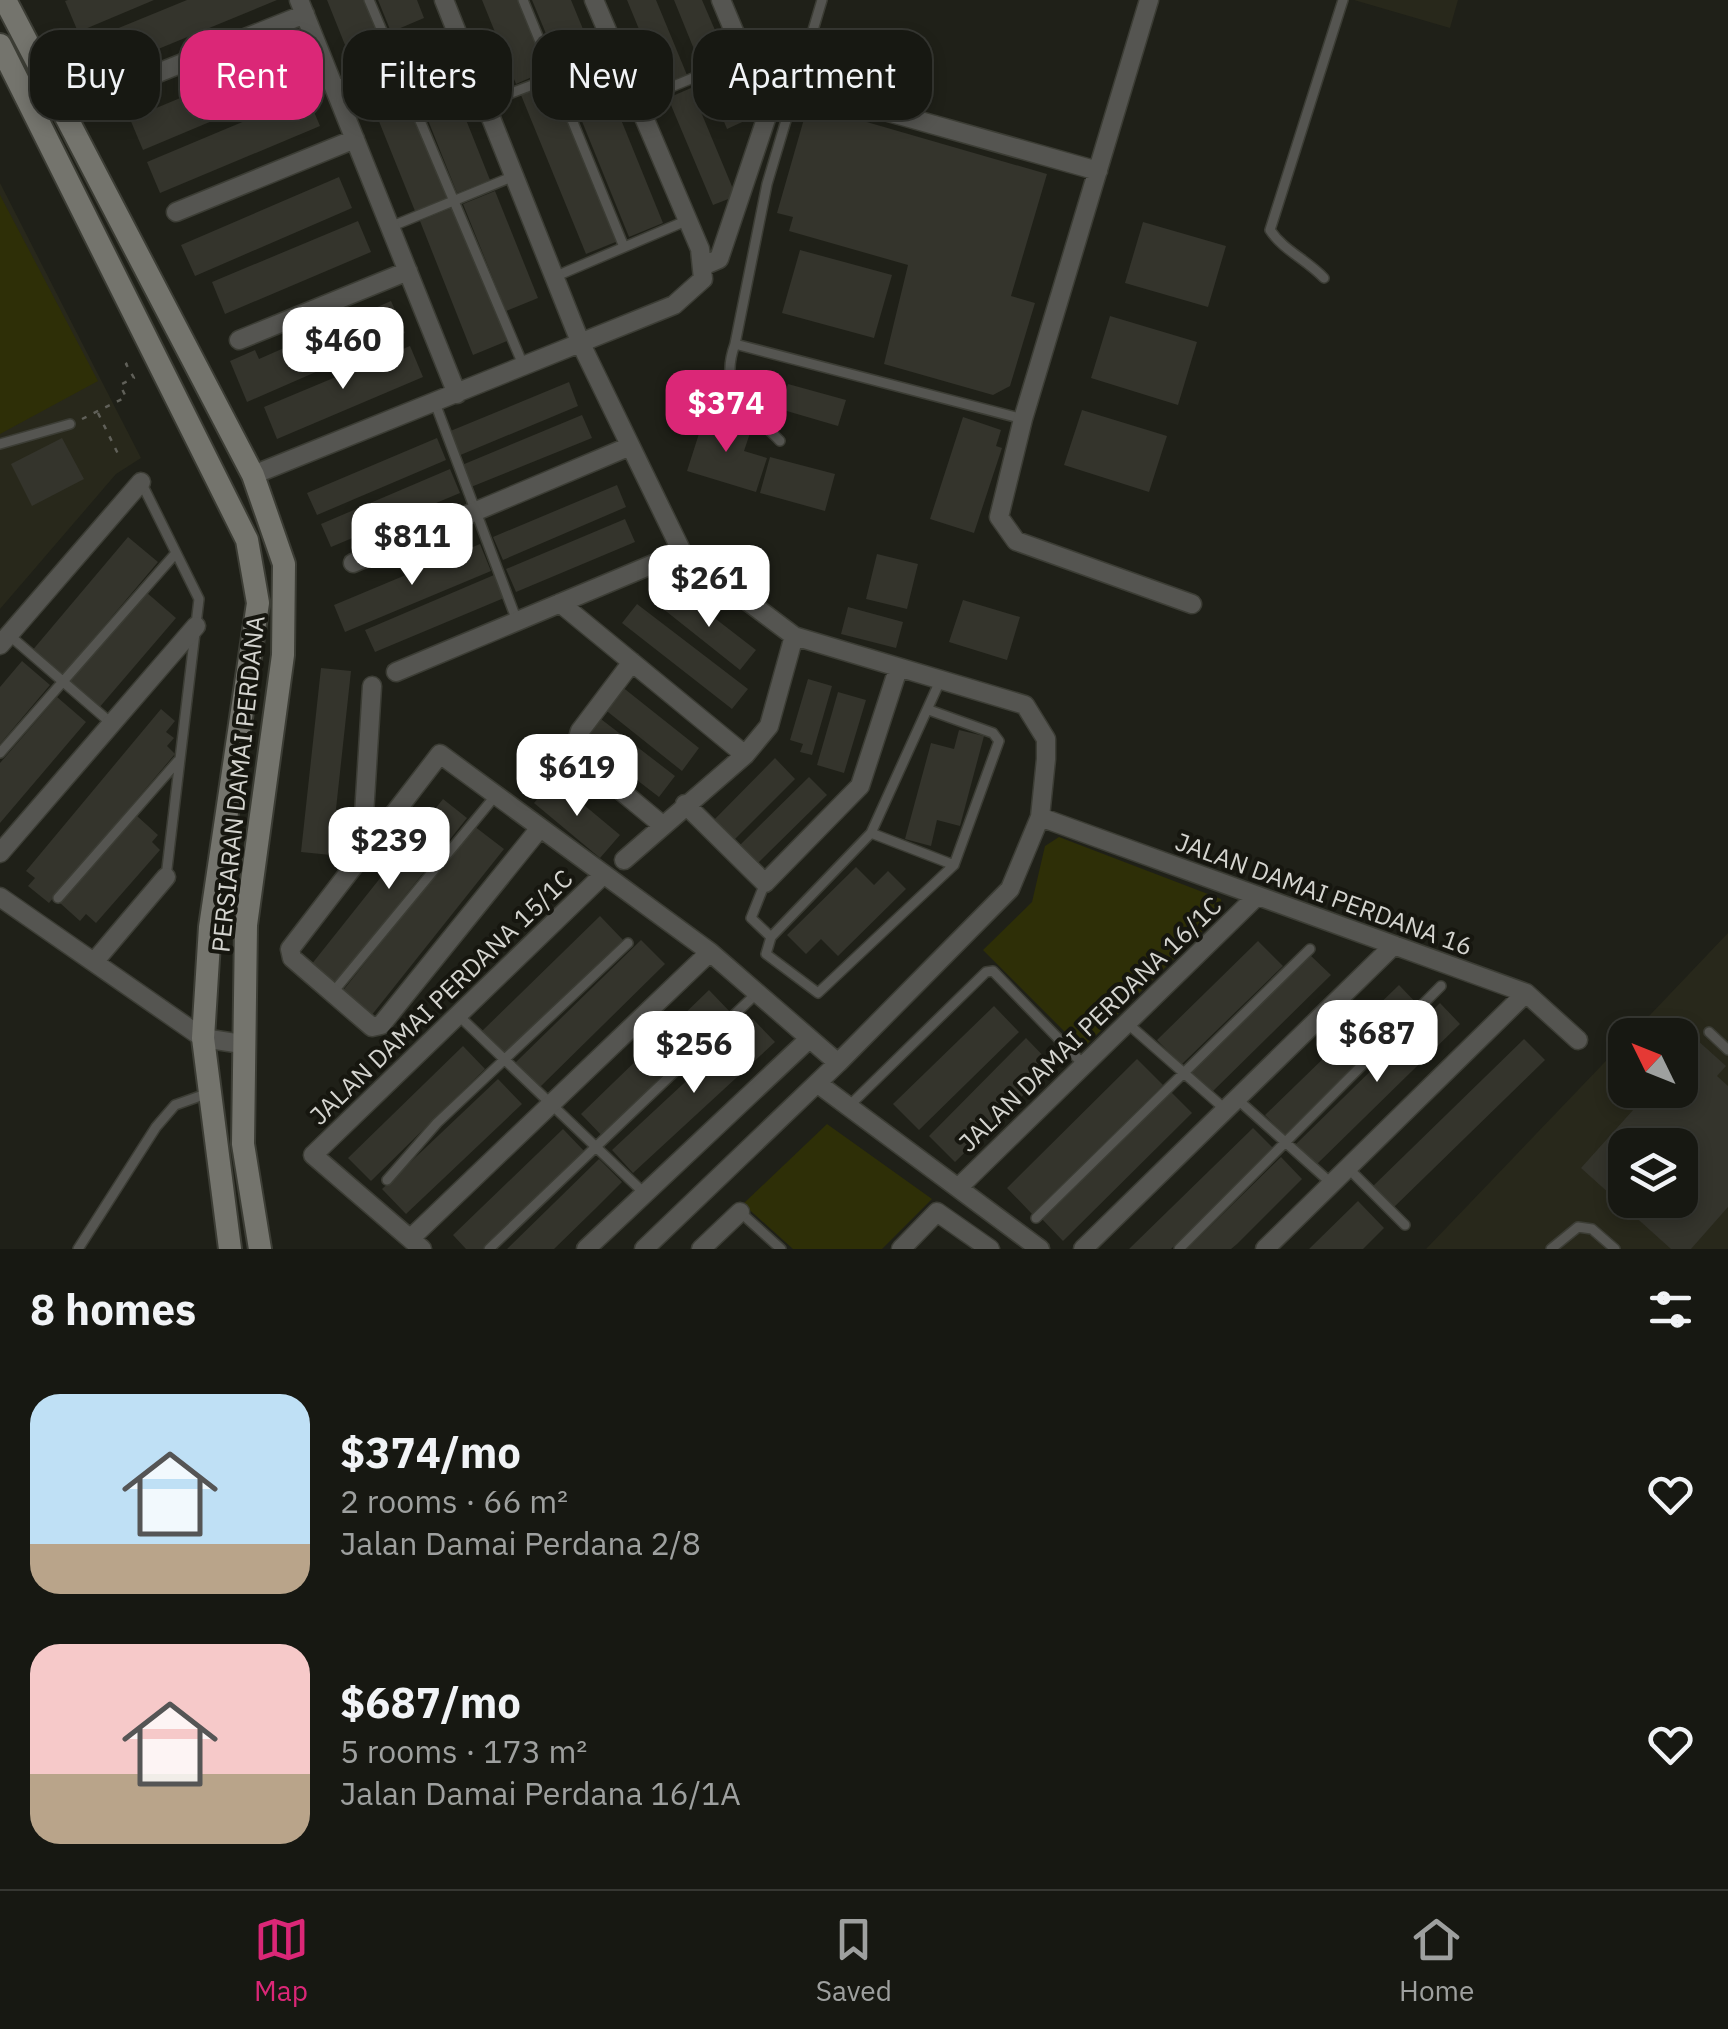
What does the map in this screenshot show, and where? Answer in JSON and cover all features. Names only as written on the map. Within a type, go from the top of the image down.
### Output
[{"type":"main road","name":"PERSIARAN DAMAI PERDANA","points":[[7,4],[252,475],[278,538],[284,564],[283,655],[246,925],[244,1144],[260,1249]]},
{"type":"main road","name":"PERSIARAN DAMAI PERDANA","points":[[1,50],[247,540],[258,584],[210,927],[204,1038],[230,1249]]},
{"type":"main road","points":[[252,642],[259,662],[266,665],[283,655]]},
{"type":"street","points":[[444,0],[456,30]]},
{"type":"street","points":[[594,0],[607,30]]},
{"type":"street","points":[[721,0],[733,30]]},
{"type":"street","points":[[1149,0],[1023,419],[999,517],[1016,542],[1192,604]]},
{"type":"street","points":[[160,70],[302,7],[457,394]]},
{"type":"street","points":[[336,91],[343,88]]},
{"type":"street","points":[[491,120],[581,344],[682,552],[794,636],[1026,705],[1046,740],[1040,817],[1003,898],[644,1249]]},
{"type":"street","points":[[645,120],[688,220],[704,272]]},
{"type":"street","points":[[252,475],[674,305],[719,258],[766,120]]},
{"type":"street","points":[[917,120],[1098,171]]},
{"type":"street","points":[[176,212],[355,139]]},
{"type":"street","points":[[238,340],[408,271]]},
{"type":"street","points":[[353,563],[628,447]]},
{"type":"street","points":[[4,640],[141,482]]},
{"type":"street","points":[[396,672],[682,552]]},
{"type":"street","points":[[560,603],[745,755]]},
{"type":"street","points":[[0,853],[196,626]]},
{"type":"street","points":[[624,860],[745,755],[769,726],[794,636]]},
{"type":"street","points":[[632,662],[580,731],[574,752],[661,824]]},
{"type":"street","points":[[685,804],[765,883],[860,786],[898,669]]},
{"type":"street","points":[[367,845],[363,831],[372,686]]},
{"type":"street","points":[[540,828],[382,1025],[372,1027],[292,958],[290,948],[440,754],[759,990],[838,1063]]},
{"type":"street","name":"JALAN DAMAI PERDANA 16","points":[[1040,817],[1526,993],[1578,1040]]},
{"type":"street","name":"JALAN DAMAI PERDANA 15/1C","points":[[416,1244],[313,1156],[604,874]]},
{"type":"street","points":[[94,962],[166,876]]},
{"type":"street","name":"JALAN DAMAI PERDANA 16/1C","points":[[958,1188],[1257,896]]},
{"type":"street","points":[[0,897],[204,1038],[242,1044]]},
{"type":"street","points":[[1083,1249],[1394,945]]},
{"type":"street","points":[[416,1244],[710,952]]},
{"type":"street","points":[[1264,1249],[1526,993]]},
{"type":"street","points":[[586,1249],[810,1039]]},
{"type":"street","points":[[818,1083],[1040,1249]]},
{"type":"street","points":[[701,1249],[740,1212]]},
{"type":"street","points":[[902,1249],[937,1212],[990,1249]]},
{"type":"lane","points":[[369,0],[382,30]]},
{"type":"lane","points":[[523,0],[535,30]]},
{"type":"lane","points":[[780,441],[737,396],[728,381],[766,184],[822,0]]},
{"type":"lane","points":[[1324,278],[1306,258],[1279,244],[1270,230],[1343,0]]},
{"type":"lane","points":[[419,120],[524,367]]},
{"type":"lane","points":[[571,120],[624,247]]},
{"type":"lane","points":[[390,227],[514,176]]},
{"type":"lane","points":[[554,277],[688,220]]},
{"type":"lane","points":[[735,344],[1023,419]]},
{"type":"lane","points":[[436,402],[517,621]]},
{"type":"lane","points":[[0,444],[70,424]]},
{"type":"lane","points":[[141,482],[199,598],[166,876]]},
{"type":"lane","points":[[0,753],[176,552]]},
{"type":"lane","points":[[4,640],[111,722]]},
{"type":"lane","points":[[930,710],[993,733],[999,741],[954,865],[818,994],[766,954],[771,937],[871,833],[940,681]]},
{"type":"lane","points":[[58,898],[180,757]]},
{"type":"lane","points":[[334,992],[496,795]]},
{"type":"lane","points":[[871,833],[954,865]]},
{"type":"lane","points":[[765,883],[751,918],[771,937]]},
{"type":"lane","points":[[388,1180],[437,1123],[628,943]]},
{"type":"lane","points":[[1036,1218],[1310,949]]},
{"type":"lane","points":[[848,1107],[986,972],[993,971],[1084,1065]]},
{"type":"lane","points":[[1178,1249],[1441,986]]},
{"type":"lane","points":[[488,1249],[759,990]]},
{"type":"lane","points":[[458,1015],[643,1192]]},
{"type":"lane","points":[[1127,1023],[1184,1073],[1286,1142],[1332,1183]]},
{"type":"lane","points":[[1709,1032],[1728,1050]]},
{"type":"lane","points":[[78,1249],[156,1127],[175,1104],[208,1093]]},
{"type":"lane","points":[[1347,1167],[1405,1225]]},
{"type":"lane","points":[[740,1212],[781,1249]]},
{"type":"lane","points":[[1551,1249],[1578,1226],[1592,1229],[1615,1249]]},
{"type":"path","points":[[70,424],[126,397],[120,385],[134,378],[126,364]]},
{"type":"path","points":[[98,412],[120,458]]},
{"type":"shaded area","points":[[1354,0],[1458,0],[1450,28]]},
{"type":"shaded area","points":[[0,183],[141,458],[116,474],[0,609]]},
{"type":"shaded area","points":[[0,195],[98,381],[0,434]]},
{"type":"shaded area","points":[[1059,837],[1221,899],[1222,912],[1082,1049],[983,950],[1032,902],[1045,846]]},
{"type":"shaded area","points":[[1728,933],[1728,1249],[1426,1249],[1608,1059],[1608,1108],[1698,1108],[1698,1018],[1647,1018]]},
{"type":"shaded area","points":[[827,1124],[932,1199],[882,1249],[793,1249],[743,1204]]},
{"type":"building","points":[[154,0],[77,30],[65,1]]},
{"type":"building","points":[[187,0],[277,0],[204,30],[180,30],[180,40],[160,48],[160,30],[114,30]]},
{"type":"building","points":[[327,0],[365,0],[377,30],[343,30],[343,40]]},
{"type":"building","points":[[378,0],[417,0],[424,18],[390,30]]},
{"type":"building","points":[[482,0],[519,0],[532,31],[532,77],[516,84],[512,74],[512,30],[494,30]]},
{"type":"building","points":[[532,0],[571,0],[583,30],[544,30]]},
{"type":"building","points":[[627,0],[656,0],[668,30],[639,30]]},
{"type":"building","points":[[674,0],[702,0],[715,30],[693,30],[693,47]]},
{"type":"building","points":[[673,41],[687,75],[673,81]]},
{"type":"building","points":[[691,88],[693,120],[704,120],[736,196],[713,205],[673,110],[673,96]]},
{"type":"building","points":[[532,91],[532,120],[569,120],[618,241],[586,254],[521,95]]},
{"type":"building","points":[[180,98],[180,120],[214,120],[143,150],[130,120],[160,120],[160,106]]},
{"type":"building","points":[[247,120],[317,120],[320,126],[160,193],[147,162]]},
{"type":"building","points":[[378,120],[416,120],[447,198],[415,211]]},
{"type":"building","points":[[428,120],[466,120],[490,180],[457,193]]},
{"type":"building","points":[[581,120],[621,120],[663,223],[629,237]]},
{"type":"building","points":[[723,120],[747,120],[727,129]]},
{"type":"building","points":[[804,120],[860,120],[1047,174],[1011,296],[1035,303],[1010,386],[993,395],[884,364],[908,265],[789,231],[793,217],[777,213]]},
{"type":"building","points":[[339,177],[352,208],[195,276],[181,245]]},
{"type":"building","points":[[495,191],[538,298],[506,311],[463,204]]},
{"type":"building","points":[[454,207],[507,341],[473,355],[420,221]]},
{"type":"building","points":[[358,221],[371,252],[225,314],[212,282]]},
{"type":"building","points":[[1143,222],[1226,246],[1208,307],[1125,283]]},
{"type":"building","points":[[800,250],[892,275],[874,338],[782,313]]},
{"type":"building","points":[[391,301],[405,333],[247,402],[230,361],[255,350],[259,359]]},
{"type":"building","points":[[1110,316],[1197,342],[1178,405],[1091,378]]},
{"type":"building","points":[[410,346],[423,377],[277,439],[264,407]]},
{"type":"building","points":[[569,382],[578,406],[458,456],[448,432]]},
{"type":"building","points":[[788,384],[846,400],[838,426],[780,409]]},
{"type":"building","points":[[1082,410],[1167,436],[1149,492],[1064,465]]},
{"type":"building","points":[[582,415],[592,438],[471,487],[462,465]]},
{"type":"building","points":[[705,415],[751,430],[744,451],[767,458],[756,492],[687,471]]},
{"type":"building","points":[[963,417],[1001,430],[996,446],[1002,448],[974,533],[930,519]]},
{"type":"building","points":[[62,438],[84,479],[32,506],[11,464]]},
{"type":"building","points":[[437,438],[446,460],[317,515],[307,493]]},
{"type":"building","points":[[770,457],[835,474],[825,511],[760,493]]},
{"type":"building","points":[[450,469],[460,493],[331,547],[321,524]]},
{"type":"building","points":[[617,485],[626,507],[503,560],[493,537]]},
{"type":"building","points":[[625,519],[635,542],[516,592],[506,569]]},
{"type":"building","points":[[128,537],[158,562],[61,677],[31,652]]},
{"type":"building","points":[[480,544],[491,571],[345,632],[334,605]]},
{"type":"building","points":[[877,554],[918,564],[907,609],[866,599]]},
{"type":"building","points":[[494,575],[504,598],[375,652],[365,630]]},
{"type":"building","points":[[677,589],[756,650],[740,670],[662,608]]},
{"type":"building","points":[[146,592],[176,618],[98,709],[68,683]]},
{"type":"building","points":[[963,600],[1020,617],[1007,660],[949,642]]},
{"type":"building","points":[[637,604],[748,689],[732,709],[622,623]]},
{"type":"building","points":[[848,607],[903,622],[896,648],[841,634]]},
{"type":"building","points":[[22,661],[50,685],[0,744],[0,687]]},
{"type":"building","points":[[321,668],[351,671],[331,855],[301,852]]},
{"type":"building","points":[[808,679],[832,686],[812,755],[800,752],[803,744],[790,740]]},
{"type":"building","points":[[621,686],[699,748],[682,771],[603,708]]},
{"type":"building","points":[[838,692],[866,700],[844,773],[817,765]]},
{"type":"building","points":[[57,697],[86,722],[0,823],[0,763]]},
{"type":"building","points":[[161,709],[175,721],[166,732],[174,738],[167,746],[175,754],[49,903],[28,886],[35,878],[26,871]]},
{"type":"building","points":[[597,716],[675,776],[659,797],[581,737]]},
{"type":"building","points":[[959,730],[984,736],[960,826],[937,820],[931,846],[905,839],[931,743],[954,749]]},
{"type":"building","points":[[775,758],[795,779],[728,846],[708,826]]},
{"type":"building","points":[[809,777],[827,795],[758,863],[740,845]]},
{"type":"building","points":[[554,780],[620,835],[600,858],[534,803]]},
{"type":"building","points":[[443,799],[467,818],[335,984],[311,965]]},
{"type":"building","points":[[137,816],[158,835],[152,842],[160,850],[96,923],[86,914],[80,921],[60,903]]},
{"type":"building","points":[[474,826],[504,849],[371,1016],[341,993]]},
{"type":"building","points":[[856,867],[874,885],[888,871],[906,889],[838,956],[821,939],[806,954],[787,935]]},
{"type":"building","points":[[600,916],[623,940],[503,1058],[479,1034]]},
{"type":"building","points":[[641,940],[665,964],[539,1088],[515,1063]]},
{"type":"building","points":[[1258,941],[1283,966],[1181,1065],[1157,1040]]},
{"type":"building","points":[[1310,955],[1331,975],[1210,1094],[1190,1074]]},
{"type":"building","points":[[1399,985],[1420,1007],[1286,1137],[1265,1115]]},
{"type":"building","points":[[709,990],[733,1015],[605,1139],[581,1114]]},
{"type":"building","points":[[1440,1003],[1460,1024],[1315,1166],[1294,1146]]},
{"type":"building","points":[[994,1006],[1019,1032],[919,1130],[893,1104]]},
{"type":"building","points":[[753,1019],[775,1042],[633,1173],[612,1150]]},
{"type":"building","points":[[1026,1038],[1053,1066],[955,1162],[929,1136]]},
{"type":"building","points":[[1524,1039],[1545,1060],[1391,1210],[1370,1189]]},
{"type":"building","points":[[1698,1041],[1726,1066],[1717,1076],[1728,1086],[1728,1207],[1691,1249],[1671,1249],[1637,1218],[1698,1218],[1698,1128],[1617,1128],[1635,1108],[1698,1108]]},
{"type":"building","points":[[463,1046],[485,1069],[371,1181],[348,1158]]},
{"type":"building","points":[[1137,1059],[1163,1085],[1032,1214],[1007,1188]]},
{"type":"building","points":[[498,1079],[522,1104],[406,1214],[382,1189]]},
{"type":"building","points":[[1171,1092],[1192,1113],[1063,1241],[1042,1219]]},
{"type":"building","points":[[1253,1128],[1274,1149],[1171,1249],[1129,1249]]},
{"type":"building","points":[[563,1129],[585,1152],[485,1249],[466,1249],[453,1235]]},
{"type":"building","points":[[1608,1138],[1608,1192],[1581,1168]]},
{"type":"building","points":[[1281,1157],[1302,1179],[1237,1244],[1231,1249],[1187,1249]]},
{"type":"building","points":[[599,1159],[622,1182],[595,1209],[554,1249],[507,1249]]},
{"type":"building","points":[[1358,1201],[1384,1228],[1363,1249],[1309,1249]]}]
